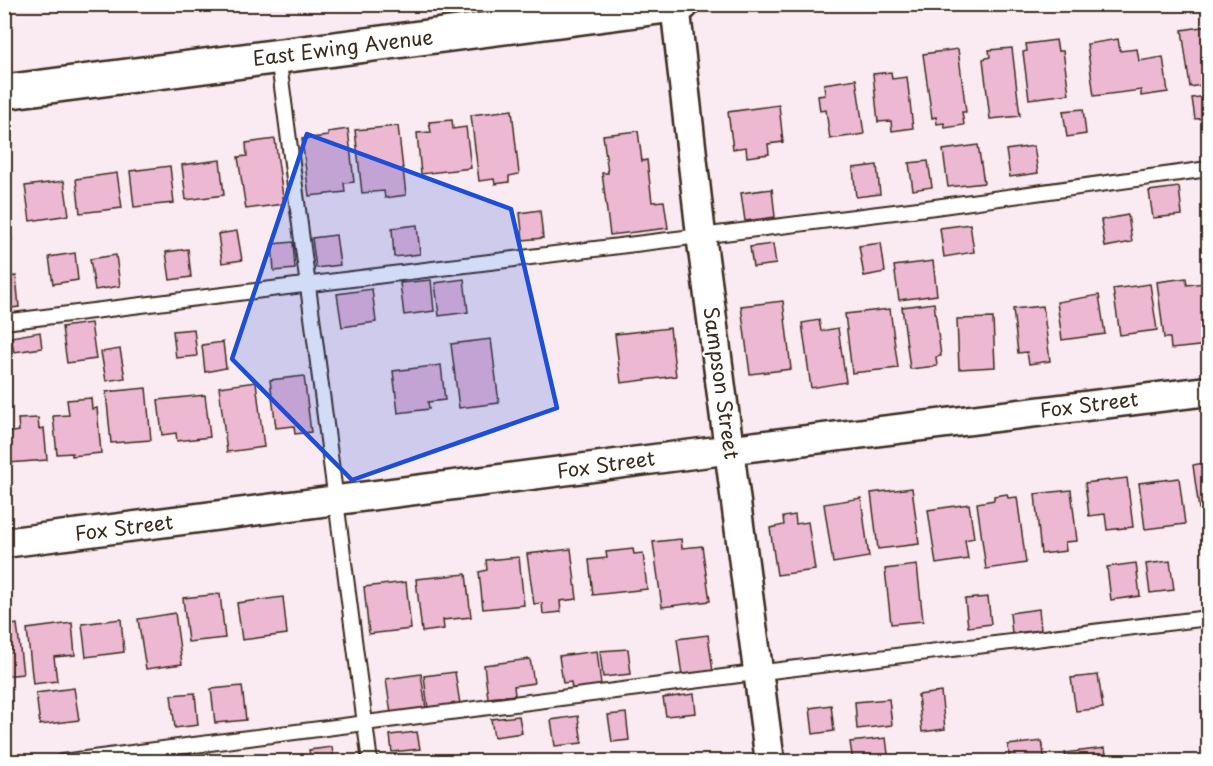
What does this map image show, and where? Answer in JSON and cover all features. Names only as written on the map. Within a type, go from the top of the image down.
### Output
[{"type":"street","name":"East Ewing Avenue","points":[[4,92],[682,4]]},
{"type":"street","name":"Sampson Street","points":[[675,5],[701,235],[770,762]]},
{"type":"street","name":"Fox Street","points":[[4,543],[729,449],[1209,391]]},
{"type":"lane","points":[[278,57],[370,762]]},
{"type":"lane","points":[[4,322],[309,282],[936,207],[1209,169]]},
{"type":"lane","points":[[62,762],[759,672],[1209,618]]},
{"type":"highlighted area","points":[[307,134],[511,209],[557,408],[352,480],[232,359]]},
{"type":"building","points":[[1208,26],[1208,84],[1190,87],[1182,30]]},
{"type":"building","points":[[1118,39],[1120,51],[1137,49],[1139,61],[1163,57],[1168,92],[1141,96],[1141,90],[1094,96],[1087,44]]},
{"type":"building","points":[[1056,40],[1058,51],[1063,51],[1069,94],[1029,99],[1023,52],[1027,51],[1026,44]]},
{"type":"building","points":[[1012,48],[1020,116],[990,119],[983,59],[990,57],[989,50]]},
{"type":"building","points":[[958,49],[966,112],[962,112],[964,125],[945,128],[944,123],[937,124],[936,117],[932,118],[923,54]]},
{"type":"building","points":[[891,72],[892,79],[907,77],[913,128],[892,131],[891,121],[878,122],[873,74]]},
{"type":"building","points":[[856,79],[864,134],[830,139],[826,110],[820,111],[818,96],[825,95],[824,84]]},
{"type":"building","points":[[1208,96],[1208,118],[1195,119],[1192,98]]},
{"type":"building","points":[[779,105],[783,142],[768,144],[769,154],[747,157],[746,147],[733,149],[728,112]]},
{"type":"building","points":[[1083,109],[1086,134],[1067,137],[1063,111]]},
{"type":"building","points":[[512,110],[519,174],[509,176],[509,182],[495,184],[494,179],[479,181],[471,115]]},
{"type":"building","points":[[452,120],[453,129],[466,127],[471,168],[421,174],[417,133],[431,132],[429,122]]},
{"type":"building","points":[[398,126],[406,195],[385,198],[384,191],[362,193],[355,130]]},
{"type":"building","points":[[348,129],[354,182],[344,183],[345,192],[309,196],[302,139],[328,136],[328,132]]},
{"type":"building","points":[[638,131],[642,161],[647,160],[652,202],[664,201],[668,228],[610,235],[602,173],[608,173],[603,135]]},
{"type":"building","points":[[275,139],[284,204],[246,209],[238,157],[247,156],[246,143]]},
{"type":"building","points":[[978,145],[984,183],[948,187],[943,150]]},
{"type":"building","points":[[1034,146],[1038,173],[1010,177],[1006,150]]},
{"type":"building","points":[[220,160],[224,195],[186,200],[182,165]]},
{"type":"building","points":[[928,161],[932,187],[913,190],[909,163]]},
{"type":"building","points":[[877,165],[880,194],[856,197],[853,168]]},
{"type":"building","points":[[170,166],[174,203],[134,207],[130,171]]},
{"type":"building","points":[[117,173],[122,208],[80,213],[76,179]]},
{"type":"building","points":[[64,181],[69,215],[30,221],[25,186]]},
{"type":"building","points":[[1179,187],[1182,215],[1153,218],[1149,191]]},
{"type":"building","points":[[4,189],[12,241],[4,243]]},
{"type":"building","points":[[772,189],[775,217],[745,221],[741,193]]},
{"type":"building","points":[[540,210],[543,238],[523,240],[520,213]]},
{"type":"building","points":[[1128,215],[1132,242],[1105,247],[1101,220]]},
{"type":"building","points":[[970,224],[974,252],[944,257],[940,228]]},
{"type":"building","points":[[417,225],[420,254],[394,257],[392,228]]},
{"type":"building","points":[[237,231],[242,260],[222,263],[218,234]]},
{"type":"building","points":[[336,235],[340,265],[316,268],[312,238]]},
{"type":"building","points":[[293,242],[295,269],[274,271],[272,244]]},
{"type":"building","points":[[881,243],[885,272],[864,276],[859,246]]},
{"type":"building","points":[[773,244],[776,264],[753,267],[750,247]]},
{"type":"building","points":[[188,249],[191,277],[170,280],[166,252]]},
{"type":"building","points":[[75,253],[78,280],[53,284],[49,257]]},
{"type":"building","points":[[116,255],[120,286],[95,290],[90,259]]},
{"type":"building","points":[[933,261],[937,295],[899,300],[894,266]]},
{"type":"building","points":[[16,276],[19,307],[4,309],[4,277]]},
{"type":"building","points":[[1186,278],[1187,285],[1205,283],[1208,345],[1171,349],[1170,338],[1164,338],[1157,282]]},
{"type":"building","points":[[464,279],[468,312],[439,316],[435,283]]},
{"type":"building","points":[[431,280],[434,311],[404,315],[400,283]]},
{"type":"building","points":[[1150,284],[1157,330],[1120,335],[1113,289]]},
{"type":"building","points":[[372,289],[376,322],[342,327],[337,294]]},
{"type":"building","points":[[1099,295],[1105,334],[1062,340],[1057,302]]},
{"type":"building","points":[[783,301],[791,369],[750,374],[741,306]]},
{"type":"building","points":[[934,303],[941,356],[936,357],[937,366],[910,369],[902,307]]},
{"type":"building","points":[[1043,306],[1050,361],[1029,364],[1027,352],[1018,353],[1013,309]]},
{"type":"building","points":[[890,309],[898,368],[852,373],[845,314]]},
{"type":"building","points":[[993,318],[995,367],[959,369],[957,319]]},
{"type":"building","points":[[819,320],[821,331],[838,328],[846,382],[811,388],[802,323]]},
{"type":"building","points":[[91,323],[96,359],[67,363],[62,327]]},
{"type":"building","points":[[670,328],[676,376],[621,383],[615,334]]},
{"type":"building","points":[[194,329],[197,356],[176,358],[173,331]]},
{"type":"building","points":[[40,332],[42,348],[14,352],[11,337]]},
{"type":"building","points":[[491,339],[499,403],[459,408],[451,344]]},
{"type":"building","points":[[223,342],[226,368],[205,372],[202,345]]},
{"type":"building","points":[[120,349],[125,378],[106,381],[101,352]]},
{"type":"building","points":[[441,365],[445,400],[428,402],[429,409],[398,413],[393,371]]},
{"type":"building","points":[[304,376],[311,432],[295,434],[294,426],[276,428],[270,380]]},
{"type":"building","points":[[256,382],[264,447],[227,452],[219,387]]},
{"type":"building","points":[[146,388],[151,440],[111,443],[106,392]]},
{"type":"building","points":[[205,395],[210,437],[177,441],[176,433],[162,435],[158,400]]},
{"type":"building","points":[[91,398],[92,409],[97,408],[101,453],[72,456],[72,453],[57,454],[53,416],[69,415],[67,400]]},
{"type":"building","points":[[38,418],[39,429],[44,428],[47,460],[8,463],[6,433],[19,431],[18,419]]},
{"type":"building","points":[[1208,462],[1208,508],[1199,509],[1193,465]]},
{"type":"building","points":[[1127,478],[1133,527],[1107,530],[1105,514],[1089,516],[1085,483]]},
{"type":"building","points":[[1179,478],[1185,524],[1145,529],[1139,483]]},
{"type":"building","points":[[912,488],[919,544],[878,549],[871,493]]},
{"type":"building","points":[[1071,490],[1077,541],[1065,542],[1066,551],[1041,554],[1035,494]]},
{"type":"building","points":[[1007,494],[1008,498],[1017,497],[1026,563],[986,569],[977,503],[994,500],[994,496]]},
{"type":"building","points":[[861,498],[869,557],[833,563],[824,504]]},
{"type":"building","points":[[969,504],[974,538],[965,540],[968,559],[936,564],[928,510]]},
{"type":"building","points":[[795,515],[796,524],[808,522],[815,570],[777,575],[770,528],[784,525],[783,517]]},
{"type":"building","points":[[681,539],[682,548],[702,546],[710,601],[662,607],[653,542]]},
{"type":"building","points":[[571,549],[577,599],[560,601],[561,612],[543,614],[542,603],[534,604],[527,554]]},
{"type":"building","points":[[633,549],[634,554],[643,553],[647,589],[593,595],[589,560],[607,558],[606,552]]},
{"type":"building","points":[[519,557],[524,605],[483,609],[479,572],[487,570],[486,560]]},
{"type":"building","points":[[1170,561],[1174,590],[1150,593],[1146,564]]},
{"type":"building","points":[[1136,563],[1140,596],[1111,600],[1107,567]]},
{"type":"building","points":[[917,565],[923,621],[891,624],[885,569]]},
{"type":"building","points":[[466,574],[471,617],[443,620],[444,629],[422,632],[416,579]]},
{"type":"building","points":[[406,582],[411,629],[369,634],[364,587]]},
{"type":"building","points":[[220,594],[225,638],[188,642],[183,598]]},
{"type":"building","points":[[283,597],[287,634],[242,640],[237,603]]},
{"type":"building","points":[[988,597],[991,624],[968,627],[965,599]]},
{"type":"building","points":[[1039,609],[1041,630],[1012,634],[1010,613]]},
{"type":"building","points":[[175,613],[182,664],[146,669],[138,619]]},
{"type":"building","points":[[121,619],[124,652],[86,657],[82,624]]},
{"type":"building","points":[[72,623],[75,655],[54,657],[57,681],[33,684],[27,629]]},
{"type":"building","points":[[17,624],[23,674],[4,676],[4,626]]},
{"type":"building","points":[[708,635],[713,672],[682,676],[677,639]]},
{"type":"building","points":[[628,649],[631,674],[603,677],[600,651]]},
{"type":"building","points":[[597,651],[601,685],[572,689],[571,682],[563,683],[559,656]]},
{"type":"building","points":[[530,659],[534,683],[514,686],[515,695],[488,698],[484,665]]},
{"type":"building","points":[[455,672],[460,704],[428,709],[424,676]]},
{"type":"building","points":[[421,674],[426,709],[391,714],[386,679]]},
{"type":"building","points":[[1098,675],[1103,708],[1076,711],[1071,678]]},
{"type":"building","points":[[242,686],[246,720],[215,723],[211,689]]},
{"type":"building","points":[[74,688],[79,720],[40,725],[36,693]]},
{"type":"building","points":[[941,692],[945,729],[922,732],[918,695]]},
{"type":"building","points":[[195,693],[198,725],[175,728],[171,695]]},
{"type":"building","points":[[694,694],[696,713],[666,716],[663,698]]},
{"type":"building","points":[[889,699],[892,725],[857,729],[855,702]]},
{"type":"building","points":[[831,705],[834,731],[813,734],[810,708]]},
{"type":"building","points":[[626,713],[629,740],[612,742],[608,715]]},
{"type":"building","points":[[519,716],[522,733],[494,737],[491,719]]},
{"type":"building","points":[[578,716],[582,743],[555,746],[551,720]]},
{"type":"building","points":[[417,732],[420,749],[392,752],[390,735]]},
{"type":"building","points":[[886,738],[889,762],[853,762],[850,742]]},
{"type":"building","points":[[1042,741],[1045,762],[1010,762],[1008,745]]},
{"type":"building","points":[[332,747],[334,762],[311,762],[309,750]]},
{"type":"building","points":[[1105,748],[1107,762],[1066,762],[1065,753]]}]
